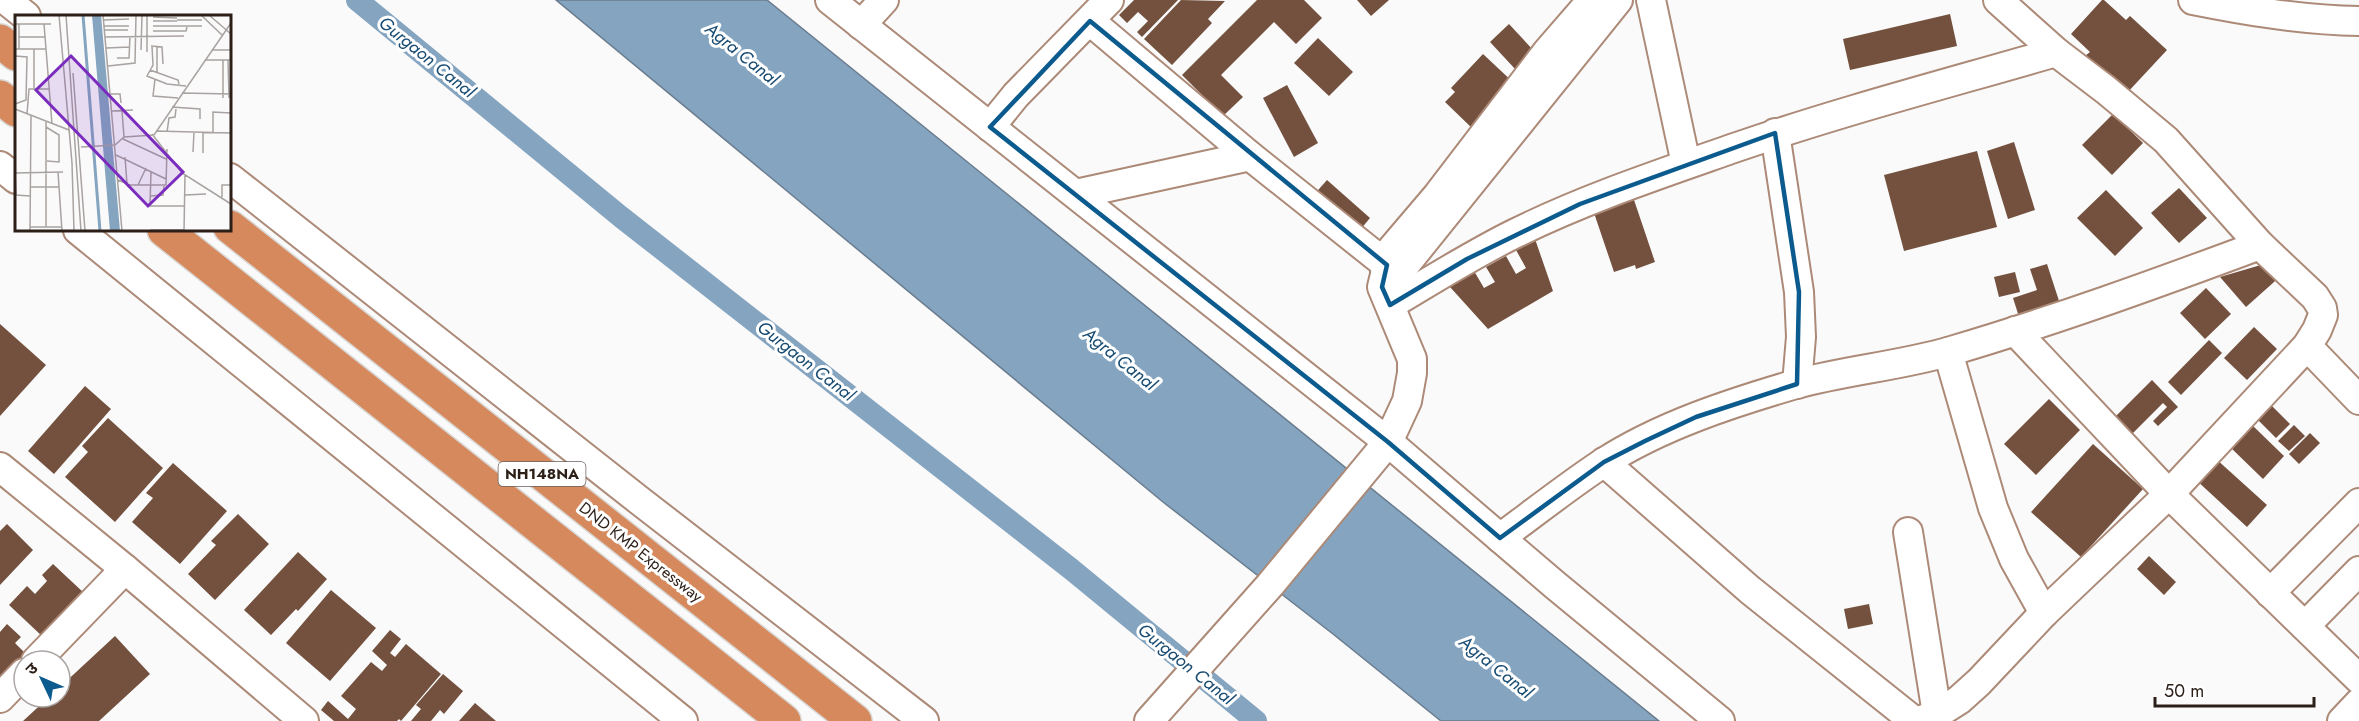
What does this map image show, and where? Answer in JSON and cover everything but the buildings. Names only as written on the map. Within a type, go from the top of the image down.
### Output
[{"type":"highway","points":[[0,41],[15,53]]},
{"type":"highway","points":[[0,97],[15,109]]},
{"type":"highway","name":"DND KMP Expressway","points":[[231,228],[855,721]]},
{"type":"highway","name":"NH148NA","points":[[165,231],[784,721]]},
{"type":"street","points":[[6,0],[25,15]]},
{"type":"street","points":[[830,0],[1388,442],[1720,721]]},
{"type":"street","points":[[861,25],[884,0]]},
{"type":"street","points":[[990,127],[1016,94],[1109,0]]},
{"type":"street","points":[[1155,715],[1270,585],[1388,442],[1407,401],[1412,372],[1412,358],[1382,287],[1391,250],[1437,196],[1547,52],[1592,0]]},
{"type":"street","points":[[1090,21],[1386,269],[1401,270],[1618,0]]},
{"type":"street","points":[[1651,0],[1686,164]]},
{"type":"street","points":[[1923,719],[1959,700],[2044,613],[2169,494],[2307,346],[2321,322],[2322,308],[2315,297],[2260,245],[2166,140],[2056,52],[1998,0]]},
{"type":"street","points":[[2193,0],[2241,10],[2306,19],[2359,21]]},
{"type":"street","points":[[2284,0],[2359,5]]},
{"type":"street","points":[[1390,305],[1467,259],[1516,233],[1580,204],[1775,133],[2056,52]]},
{"type":"street","points":[[1775,133],[1799,292],[1801,337],[1797,384]]},
{"type":"street","points":[[1076,194],[1250,156]]},
{"type":"street","points":[[0,166],[15,178]]},
{"type":"street","points":[[231,179],[924,721]]},
{"type":"street","points":[[79,231],[682,721]]},
{"type":"street","points":[[1500,538],[1604,462],[1696,417],[1797,384],[1948,352],[2100,304],[2260,245]]},
{"type":"street","points":[[2015,331],[2169,494],[2270,593],[2357,672]]},
{"type":"street","points":[[2307,346],[2359,400]]},
{"type":"street","points":[[1948,352],[1993,508],[2014,559],[2044,613]]},
{"type":"street","points":[[1604,462],[1750,590],[1923,719]]},
{"type":"street","points":[[0,467],[304,721]]},
{"type":"street","points":[[2270,593],[2359,502]]},
{"type":"street","points":[[1908,532],[1923,719]]},
{"type":"street","points":[[47,649],[124,569]]},
{"type":"street","points":[[2305,626],[2359,571]]},
{"type":"street","points":[[0,698],[12,686]]},
{"type":"street","points":[[2342,721],[2359,703]]},
{"type":"highlighted area","points":[[1090,21],[1387,265],[1382,287],[1390,305],[1467,259],[1580,204],[1775,133],[1799,292],[1797,384],[1696,417],[1604,462],[1500,538],[1388,442],[990,127]]},
{"type":"water","name":"Agra Canal","points":[[556,0],[767,0],[1659,721],[1441,721],[1163,502]]},
{"type":"waterway","name":"Gurgaon Canal","points":[[357,0],[621,217],[1071,569],[1256,721]]}]
